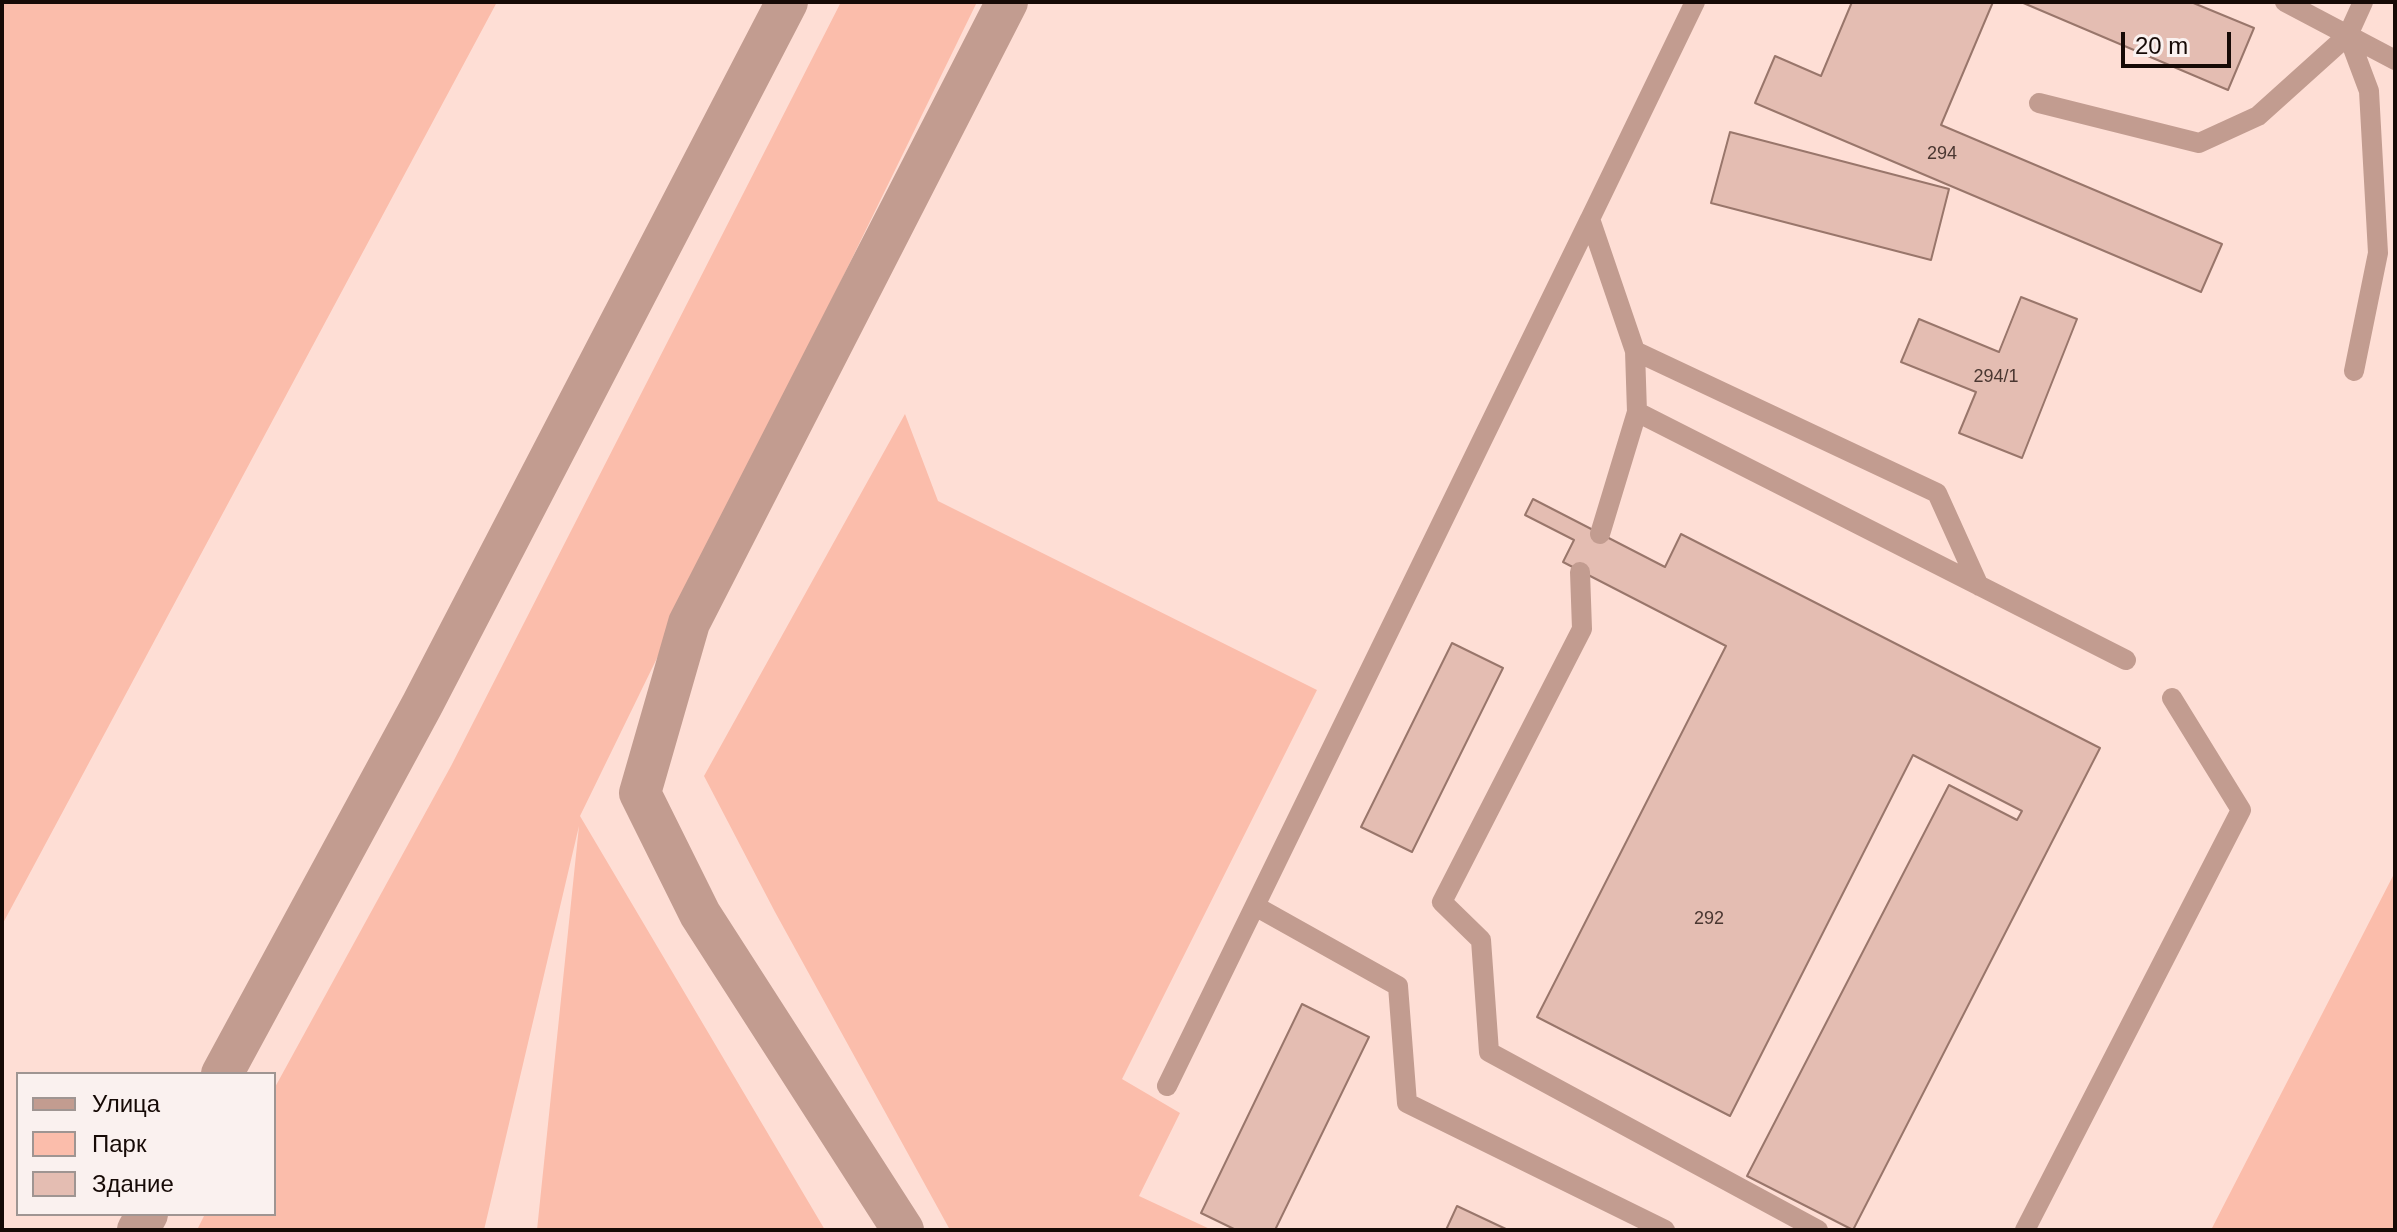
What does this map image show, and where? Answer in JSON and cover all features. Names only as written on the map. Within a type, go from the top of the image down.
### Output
[{"type":"street","points":[[223,1072],[429,691],[787,2]]},
{"type":"street","points":[[903,1230],[700,914],[640,793],[689,623],[1007,2]]},
{"type":"lane","points":[[1167,1086],[1695,2]]},
{"type":"lane","points":[[2285,2],[2395,60]]},
{"type":"lane","points":[[2039,103],[2199,143],[2258,116],[2348,35],[2363,2]]},
{"type":"lane","points":[[2348,35],[2369,91],[2378,253],[2354,371]]},
{"type":"lane","points":[[1590,219],[1635,351],[1637,412],[1600,534]]},
{"type":"lane","points":[[1635,351],[1937,493],[1979,586]]},
{"type":"lane","points":[[1637,412],[2126,660]]},
{"type":"lane","points":[[1580,572],[1582,629],[1442,902],[1481,940],[1489,1052],[1818,1230]]},
{"type":"lane","points":[[2025,1230],[2241,810],[2172,698]]},
{"type":"lane","points":[[1255,906],[1398,986],[1407,1103],[1665,1230]]},
{"type":"green space","points":[[2,2],[497,2],[2,925]]},
{"type":"green space","points":[[841,2],[977,2],[580,816],[825,1230],[537,1230],[579,826],[484,1230],[197,1230],[204,1216],[276,1216],[276,1085],[451,766]]},
{"type":"green space","points":[[905,414],[938,501],[1317,690],[1122,1079],[1180,1113],[1139,1196],[1212,1230],[950,1230],[704,776]]},
{"type":"green space","points":[[2395,872],[2395,1230],[2211,1230]]},
{"type":"building","points":[[1852,2],[1993,2],[1941,125],[2222,244],[2201,292],[1755,103],[1775,56],[1821,76]]},
{"type":"building","points":[[2021,2],[2191,2],[2254,28],[2228,90]]},
{"type":"building","points":[[1730,132],[1949,189],[1931,260],[1711,203]]},
{"type":"building","points":[[2021,297],[2077,319],[2022,458],[1959,433],[1976,392],[1901,362],[1919,319],[1999,352]]},
{"type":"building","points":[[1533,499],[1665,567],[1681,534],[2100,748],[1853,1230],[1747,1176],[1949,785],[2017,820],[2022,811],[1913,755],[1730,1116],[1537,1017],[1726,646],[1563,562],[1574,540],[1525,515]]},
{"type":"building","points":[[1452,643],[1503,668],[1412,852],[1361,827]]},
{"type":"building","points":[[1302,1004],[1369,1037],[1275,1230],[1236,1230],[1201,1213]]},
{"type":"building","points":[[1457,1206],[1508,1230],[1446,1230]]}]
